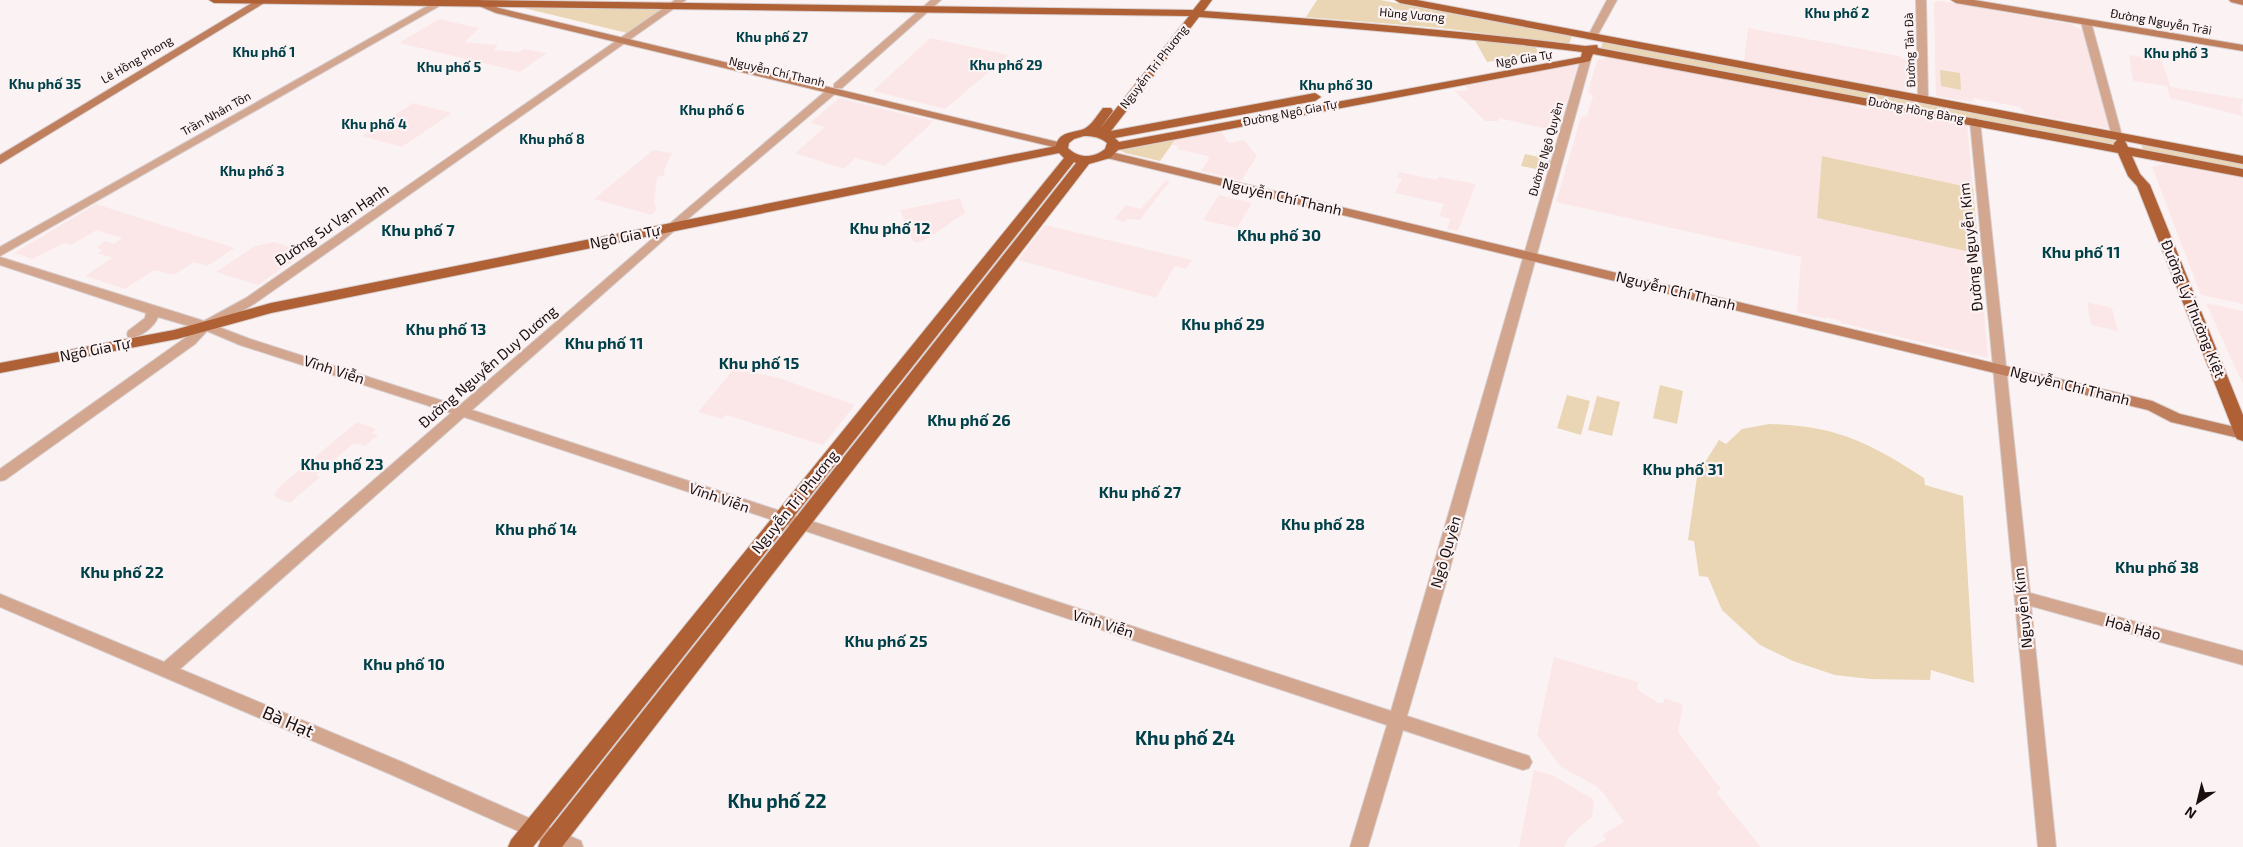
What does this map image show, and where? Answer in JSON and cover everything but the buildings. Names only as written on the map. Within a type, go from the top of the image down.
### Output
[{"type":"main road","name":"Hùng Vương","points":[[214,0],[473,1],[567,4],[678,3],[925,9],[1197,6],[1539,43],[1587,54]]},
{"type":"main road","name":"Đường Hồng Bàng","points":[[1400,0],[2243,160]]},
{"type":"main road","name":"Đường Nguyễn Trãi","points":[[1956,0],[2243,48]]},
{"type":"main road","points":[[2234,0],[2243,2]]},
{"type":"main road","name":"Lê Hồng Phong","points":[[0,152],[249,1]]},
{"type":"main road","name":"Lê Hồng Phong","points":[[0,160],[262,1]]},
{"type":"main road","name":"Nguyễn Chí Thanh","points":[[473,1],[489,7],[835,88],[1068,153]]},
{"type":"main road","points":[[548,17],[557,8],[567,4]]},
{"type":"main road","name":"Nguyễn Tri Phương","points":[[1105,141],[1168,43],[1197,6]]},
{"type":"main road","name":"Nguyễn Chí Thanh","points":[[526,15],[548,17],[626,39]]},
{"type":"main road","name":"Đường Ngô Quyền","points":[[1587,54],[1594,46],[1595,39],[1592,36]]},
{"type":"main road","points":[[1539,43],[1546,57]]},
{"type":"main road","name":"Đường Hồng Bàng","points":[[1587,54],[1974,121],[2123,150],[2140,158]]},
{"type":"main road","points":[[1571,55],[1587,54]]},
{"type":"main road","name":"Đường Ngô Gia Tự","points":[[1105,141],[1281,109],[1378,94],[1483,72],[1587,54]]},
{"type":"main road","name":"Ngô Gia Tự","points":[[1281,109],[1402,84],[1483,72],[1546,57],[1571,55]]},
{"type":"main road","name":"Ngô Gia Tự","points":[[1378,94],[1402,84],[1447,81]]},
{"type":"main road","points":[[1973,108],[1974,121]]},
{"type":"main road","points":[[1026,156],[1049,160],[1068,153],[1097,159],[1105,141],[1076,134],[1068,153]]},
{"type":"main road","name":"Đường Lý Thường Kiệt","points":[[2117,136],[2134,176],[2143,185],[2242,430]]},
{"type":"main road","name":"Đường Lý Thường Kiệt","points":[[2134,139],[2145,175],[2143,185]]},
{"type":"main road","name":"Nguyễn Chí Thanh","points":[[1105,141],[1530,256],[2152,406],[2176,418],[2242,430]]},
{"type":"main road","name":"Nguyễn Tri Phương","points":[[519,847],[791,521],[862,431],[1068,153]]},
{"type":"main road","name":"Ngô Gia Tự","points":[[0,368],[177,334],[189,329],[271,308],[1026,156],[1068,153]]},
{"type":"main road","points":[[2140,158],[2161,157],[2243,173]]},
{"type":"main road","name":"Ngô Gia Tự","points":[[0,360],[179,326],[189,329]]},
{"type":"main road","name":"Nguyễn Tri Phương","points":[[552,843],[791,521]]},
{"type":"street","name":"Đường Nguyễn Duy Dương","points":[[167,670],[671,228],[936,0]]},
{"type":"street","name":"Đường Ngô Quyền","points":[[1592,36],[1612,0]]},
{"type":"street","name":"Đường Tản Đà","points":[[1921,0],[1923,99]]},
{"type":"street","name":"Trần Nhân Tôn","points":[[0,252],[443,1]]},
{"type":"street","name":"Đường Sư Vạn Hạnh","points":[[0,476],[183,346],[205,326],[250,300],[678,3]]},
{"type":"street","points":[[2086,22],[2117,136]]},
{"type":"street","name":"Đường Ngô Quyền","points":[[1530,256],[1587,54]]},
{"type":"street","name":"Đường Nguyễn Kim","points":[[1974,121],[2000,369]]},
{"type":"street","name":"Ngô Quyền","points":[[1359,847],[1440,576],[1530,256]]},
{"type":"street","name":"Vĩnh Viễn","points":[[0,261],[205,326],[245,342],[1523,762]]},
{"type":"street","points":[[133,334],[151,320],[153,311]]},
{"type":"street","name":"Nguyễn Kim","points":[[2000,369],[2047,847]]},
{"type":"street","name":"Hoà Hảo","points":[[2022,597],[2243,658]]},
{"type":"street","name":"Bà Hạt","points":[[0,600],[167,670],[533,829],[552,843],[574,847]]},
{"type":"shaded area","points":[[1317,0],[1380,0],[1572,36],[1569,44],[1441,28],[1306,17]]},
{"type":"shaded area","points":[[1942,1],[2070,24],[2085,32],[2109,129],[2026,113],[2020,107],[1974,98],[1972,102],[1936,96],[1934,2]]},
{"type":"shaded area","points":[[520,7],[662,8],[627,33]]},
{"type":"shaded area","points":[[439,19],[479,28],[465,42],[498,45],[494,50],[519,52],[524,49],[547,53],[520,72],[399,43]]},
{"type":"shaded area","points":[[1748,28],[1899,56],[1913,64],[1914,88],[1904,91],[1744,61]]},
{"type":"shaded area","points":[[1473,37],[1534,45],[1539,53],[1487,62]]},
{"type":"shaded area","points":[[930,38],[1009,55],[945,109],[873,91]]},
{"type":"shaded area","points":[[1603,41],[2113,137],[2115,145],[1601,48]]},
{"type":"shaded area","points":[[2129,55],[2161,60],[2171,87],[2243,99],[2241,107],[2243,116],[2170,98],[2167,86],[2133,81]]},
{"type":"shaded area","points":[[1608,57],[1847,102],[1869,109],[1874,107],[1967,125],[1973,188],[1822,156],[1817,217],[1979,254],[1988,358],[1841,323],[1841,321],[1826,317],[1826,319],[1797,312],[1801,257],[1556,202],[1581,117],[1587,116],[1593,96],[1588,92],[1597,60]]},
{"type":"shaded area","points":[[1573,63],[1578,65],[1560,124],[1553,123],[1551,130],[1499,118],[1498,121],[1485,121],[1455,91],[1469,90],[1463,84]]},
{"type":"shaded area","points":[[1940,70],[1960,73],[1961,90],[1941,86]]},
{"type":"shaded area","points":[[839,98],[934,121],[885,166],[855,158],[844,169],[795,153],[825,127],[810,123]]},
{"type":"shaded area","points":[[413,103],[452,113],[402,147],[362,136]]},
{"type":"shaded area","points":[[1220,130],[1229,143],[1244,140],[1257,156],[1241,181],[1201,171],[1209,159],[1208,156],[1177,149],[1179,146],[1172,145],[1177,137]]},
{"type":"shaded area","points":[[1177,137],[1160,161],[1125,153],[1120,150]]},
{"type":"shaded area","points":[[2141,143],[2243,163],[2243,170],[2143,150]]},
{"type":"shaded area","points":[[653,150],[672,153],[664,170],[665,175],[657,177],[654,203],[657,209],[652,215],[594,199]]},
{"type":"shaded area","points":[[1525,154],[1553,160],[1550,172],[1521,166]]},
{"type":"shaded area","points":[[1822,156],[1973,188],[1979,254],[1817,218]]},
{"type":"shaded area","points":[[2165,164],[2243,178],[2243,304],[2201,295],[2152,167]]},
{"type":"shaded area","points":[[1399,172],[1437,180],[1439,177],[1476,184],[1458,231],[1447,229],[1450,219],[1439,216],[1444,204],[1395,193],[1402,178],[1397,177]]},
{"type":"shaded area","points":[[1166,180],[1170,181],[1140,220],[1127,219],[1124,222],[1114,219],[1126,205],[1141,209]]},
{"type":"shaded area","points":[[1219,195],[1252,203],[1237,228],[1203,220]]},
{"type":"shaded area","points":[[960,198],[965,213],[928,238],[917,243],[913,241],[900,210]]},
{"type":"shaded area","points":[[96,204],[235,248],[207,266],[194,262],[174,275],[154,270],[125,289],[85,276],[112,258],[98,253],[103,250],[96,248],[105,241],[114,244],[122,238],[97,230],[71,245],[64,243],[33,259],[14,253]]},
{"type":"shaded area","points":[[1045,225],[1192,260],[1186,269],[1175,266],[1156,298],[1018,260]]},
{"type":"shaded area","points":[[274,242],[306,252],[258,285],[216,272],[255,246]]},
{"type":"shaded area","points":[[2087,302],[2112,308],[2118,331],[2091,325]]},
{"type":"shaded area","points":[[2206,303],[2243,311],[2243,384],[2230,356]]},
{"type":"shaded area","points":[[732,371],[758,373],[779,378],[855,405],[823,445],[726,415],[722,419],[698,412]]},
{"type":"shaded area","points":[[1660,385],[1683,391],[1677,424],[1653,418]]},
{"type":"shaded area","points":[[1567,395],[1590,401],[1581,435],[1557,428]]},
{"type":"shaded area","points":[[1597,396],[1620,402],[1612,436],[1588,430]]},
{"type":"shaded area","points":[[357,422],[376,429],[372,433],[378,435],[365,446],[354,443],[316,475],[320,477],[290,503],[275,497],[275,493],[280,486]]},
{"type":"shaded area","points":[[1769,424],[1813,428],[1851,438],[1886,455],[1924,478],[1925,485],[1963,496],[1974,683],[1931,670],[1930,680],[1870,679],[1835,675],[1793,661],[1760,645],[1722,610],[1708,577],[1699,576],[1694,541],[1688,540],[1699,463],[1704,464],[1719,440],[1726,444],[1742,429]]},
{"type":"shaded area","points":[[1554,657],[1638,682],[1637,689],[1658,703],[1663,703],[1665,698],[1683,705],[1678,732],[1721,789],[1716,792],[1761,847],[1592,847],[1606,840],[1603,834],[1624,822],[1605,795],[1596,786],[1561,767],[1537,735]]},
{"type":"shaded area","points":[[1534,770],[1552,775],[1594,800],[1592,817],[1569,837],[1564,847],[1519,847]]},
{"type":"district","name":"Khu phố 2","points":[[1837,13]]},
{"type":"district","name":"Khu phố 27","points":[[772,37]]},
{"type":"district","name":"Khu phố 1","points":[[264,52]]},
{"type":"district","name":"Khu phố 3","points":[[2176,53]]},
{"type":"district","name":"Khu phố 29","points":[[1006,65]]},
{"type":"district","name":"Khu phố 5","points":[[449,67]]},
{"type":"district","name":"Khu phố 35","points":[[45,84]]},
{"type":"district","name":"Khu phố 30","points":[[1336,85]]},
{"type":"district","name":"Khu phố 6","points":[[712,110]]},
{"type":"district","name":"Khu phố 4","points":[[374,124]]},
{"type":"district","name":"Khu phố 8","points":[[552,139]]},
{"type":"district","name":"Khu phố 3","points":[[252,171]]},
{"type":"district","name":"Khu phố 12","points":[[890,228]]},
{"type":"district","name":"Khu phố 7","points":[[418,230]]},
{"type":"district","name":"Khu phố 30","points":[[1279,235]]},
{"type":"district","name":"Khu phố 11","points":[[2081,252]]},
{"type":"district","name":"Khu phố 29","points":[[1223,324]]},
{"type":"district","name":"Khu phố 13","points":[[446,329]]},
{"type":"district","name":"Khu phố 11","points":[[604,343]]},
{"type":"district","name":"Khu phố 15","points":[[759,363]]},
{"type":"district","name":"Khu phố 26","points":[[969,420]]},
{"type":"district","name":"Khu phố 23","points":[[342,464]]},
{"type":"district","name":"Khu phố 31","points":[[1683,469]]},
{"type":"district","name":"Khu phố 27","points":[[1140,492]]},
{"type":"district","name":"Khu phố 28","points":[[1323,524]]},
{"type":"district","name":"Khu phố 14","points":[[536,529]]},
{"type":"district","name":"Khu phố 38","points":[[2157,567]]},
{"type":"district","name":"Khu phố 22","points":[[122,572]]},
{"type":"district","name":"Khu phố 25","points":[[886,641]]},
{"type":"district","name":"Khu phố 10","points":[[404,664]]},
{"type":"district","name":"Khu phố 24","points":[[1185,738]]},
{"type":"district","name":"Khu phố 22","points":[[777,801]]}]
